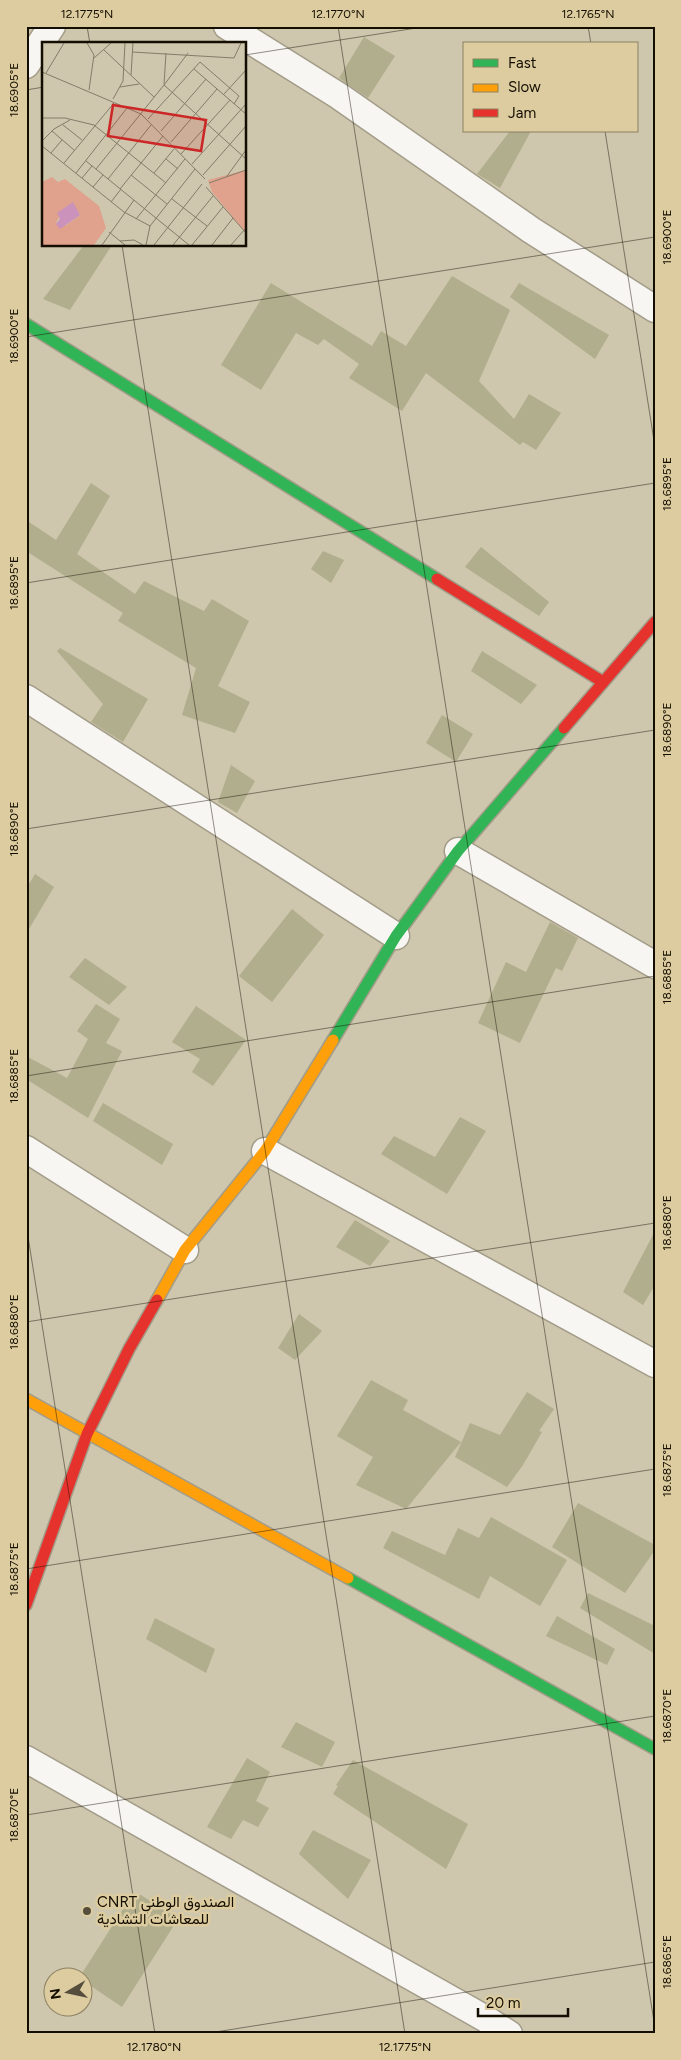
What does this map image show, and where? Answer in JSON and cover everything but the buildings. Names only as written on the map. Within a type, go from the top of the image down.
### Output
[{"type":"main road","points":[[26,324],[603,682]]},
{"type":"main road","points":[[26,1605],[87,1434],[129,1348],[185,1250],[265,1151],[396,936],[458,851],[655,622]]},
{"type":"main road","points":[[26,1399],[655,1749]]},
{"type":"street","points":[[26,65],[52,26]]},
{"type":"street","points":[[227,26],[339,96],[531,230],[655,310]]},
{"type":"street","points":[[26,698],[396,936]]},
{"type":"street","points":[[458,851],[655,965]]},
{"type":"street","points":[[26,1149],[185,1250]]},
{"type":"street","points":[[265,1151],[655,1364]]},
{"type":"street","points":[[26,1759],[486,2018],[509,2034]]},
{"type":"traffic: fast","points":[[26,324],[437,579]]},
{"type":"traffic: fast","points":[[333,1040],[396,936],[458,851],[564,728]]},
{"type":"traffic: fast","points":[[348,1578],[655,1749]]},
{"type":"traffic: slow","points":[[157,1300],[185,1250],[265,1151],[333,1040]]},
{"type":"traffic: slow","points":[[26,1399],[348,1578]]},
{"type":"traffic: jam","points":[[437,579],[603,682]]},
{"type":"traffic: jam","points":[[564,728],[655,622]]},
{"type":"traffic: jam","points":[[26,1605],[87,1434],[129,1349],[157,1300]]},
{"type":"place","name":"CNRT الصندوق الوطني للمعاشات التشادية","points":[[87,1911]]}]
